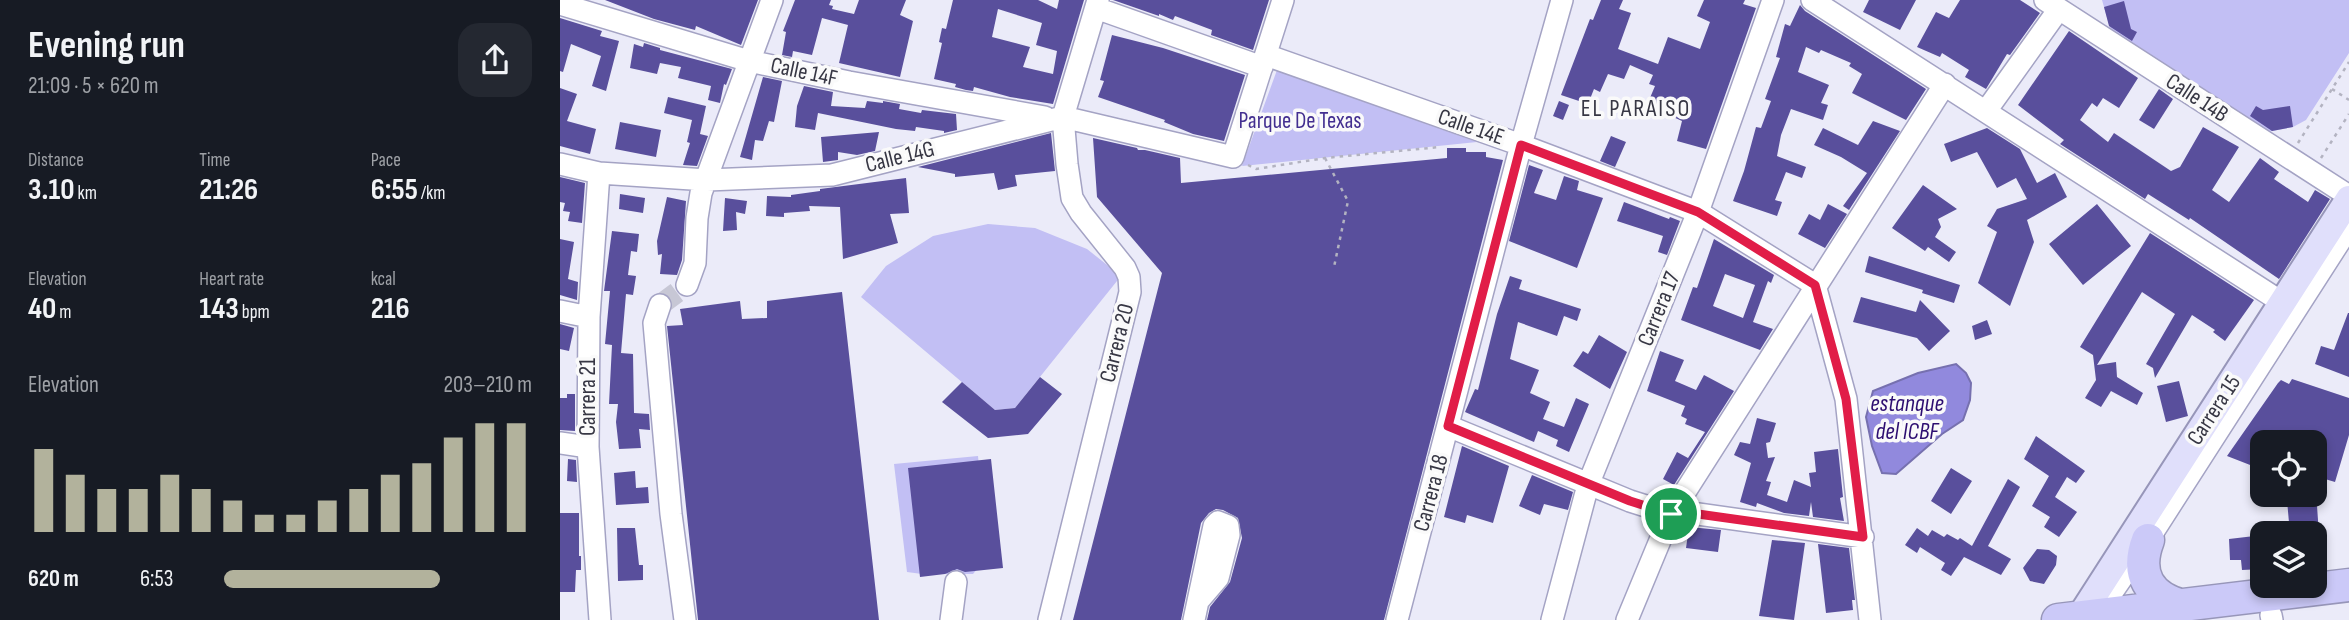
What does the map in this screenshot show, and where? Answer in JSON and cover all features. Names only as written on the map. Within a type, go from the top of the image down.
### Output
[{"type":"highway","points":[[2148,541],[2143,554],[2143,569],[2148,583],[2163,598],[2183,606]]},
{"type":"highway","points":[[2081,619],[2349,585]]},
{"type":"highway","points":[[2239,620],[2349,606]]},
{"type":"main road","name":"Carrera 15","points":[[2081,619],[2289,307],[2336,246],[2349,197]]},
{"type":"street","points":[[687,285],[695,263],[701,193],[772,0]]},
{"type":"street","points":[[1233,157],[1283,0]]},
{"type":"street","name":"Carrera 18","points":[[1397,620],[1521,145],[1562,0]]},
{"type":"street","name":"Carrera 17","points":[[1552,620],[1588,485],[1698,212],[1773,0]]},
{"type":"street","points":[[1812,0],[2289,307]]},
{"type":"street","name":"Calle 14F","points":[[560,4],[749,61],[849,82],[1058,118]]},
{"type":"street","name":"Calle 14E","points":[[1097,4],[1521,145],[1698,212],[1815,285]]},
{"type":"street","name":"Carrera 20","points":[[1049,620],[1129,292],[1129,277],[1125,268],[1072,198],[1058,118],[1097,4]]},
{"type":"street","points":[[1986,111],[2063,6]]},
{"type":"street","name":"Calle 14B","points":[[2063,6],[2349,197]]},
{"type":"street","points":[[1627,620],[1671,514],[1945,84]]},
{"type":"street","name":"Calle 14G","points":[[560,164],[599,173],[707,180],[832,175],[1058,118],[1233,157]]},
{"type":"street","name":"Carrera 21","points":[[599,173],[589,317],[588,447],[600,620]]},
{"type":"street","name":"Carrera 15","points":[[2336,246],[2349,227]]},
{"type":"street","points":[[1815,285],[1846,399],[1870,620]]},
{"type":"street","points":[[660,305],[654,323],[671,514],[685,620]]},
{"type":"street","name":"Carrera 15","points":[[2081,619],[2148,541],[2289,307]]},
{"type":"street","points":[[560,311],[589,317]]},
{"type":"street","points":[[1448,426],[1588,485],[1671,514],[1698,514],[1863,537]]},
{"type":"street","points":[[560,443],[588,447]]},
{"type":"street","points":[[951,620],[956,582]]},
{"type":"street","points":[[1194,620],[1200,599]]},
{"type":"path","points":[[2298,143],[2349,62]]},
{"type":"path","points":[[2332,89],[2349,100]]},
{"type":"path","points":[[2321,158],[2349,114]]},
{"type":"path","points":[[1233,157],[1256,169],[1325,158],[1440,147]]},
{"type":"path","points":[[1325,158],[1348,201],[1334,267]]},
{"type":"green space","points":[[2102,0],[2349,0],[2349,53],[2306,120],[2293,127],[2262,133],[2113,39]]},
{"type":"green space","name":"Parque De Texas","points":[[1277,70],[1477,142],[1242,166]]},
{"type":"green space","points":[[988,224],[1035,228],[1087,249],[1121,276],[1015,408],[995,410],[861,297],[886,266],[933,236]]},
{"type":"green space","points":[[978,456],[988,556],[973,574],[907,572],[894,464]]},
{"type":"water","name":"estanque del ICBF","points":[[1956,364],[1966,373],[1971,383],[1970,400],[1963,420],[1942,434],[1896,474],[1882,473],[1872,446],[1866,417],[1873,391],[1918,373]]},
{"type":"building","points":[[605,0],[758,0],[741,45],[696,26],[695,30],[654,19]]},
{"type":"building","points":[[795,0],[831,0],[829,5],[833,6],[832,9],[854,14],[859,0],[906,0],[900,15],[913,21],[900,77],[839,63],[848,25],[822,18],[812,55],[793,51],[792,57],[782,55],[786,32],[783,31]]},
{"type":"building","points":[[953,0],[1038,0],[1057,9],[1059,0],[1084,0],[1053,104],[1010,97],[974,87],[973,91],[966,90],[955,87],[956,84],[934,79],[942,43],[939,42],[942,28],[946,29]],"holes":[[[998,9],[1042,23],[1036,45],[1057,51],[1053,74],[1023,67],[1030,47],[992,37]]]},
{"type":"building","points":[[1113,0],[1269,0],[1253,50],[1211,35],[1212,30],[1175,16],[1173,20]]},
{"type":"building","points":[[1601,0],[1623,0],[1619,9],[1631,13],[1618,49],[1658,64],[1668,37],[1700,49],[1710,22],[1697,16],[1704,0],[1745,0],[1743,4],[1756,8],[1706,149],[1677,141],[1682,121],[1647,105],[1655,86],[1649,84],[1653,75],[1630,65],[1624,79],[1608,74],[1600,92],[1594,89],[1588,104],[1561,95],[1590,19],[1593,20]]},
{"type":"building","points":[[1869,0],[1916,0],[1900,30],[1863,12]]},
{"type":"building","points":[[1960,0],[2020,0],[2040,13],[2010,55],[2007,54],[1986,89],[1965,77],[1969,70],[1942,53],[1940,57],[1917,47],[1936,12],[1949,18]]},
{"type":"building","points":[[2124,1],[2131,29],[2137,32],[2132,41],[2109,26],[2104,7]]},
{"type":"building","points":[[1800,5],[1805,11],[1926,89],[1906,120],[1852,93],[1862,74],[1849,66],[1851,63],[1821,50],[1819,53],[1806,47],[1798,72],[1829,85],[1821,103],[1828,105],[1823,120],[1791,109],[1781,135],[1777,156],[1806,167],[1802,178],[1786,172],[1775,200],[1782,202],[1777,216],[1733,201],[1756,127],[1761,128],[1771,101],[1765,99],[1780,58],[1776,57],[1785,24],[1790,26]]},
{"type":"building","points":[[560,18],[602,31],[600,36],[619,41],[606,91],[592,86],[601,56],[571,44],[563,72],[560,71]]},
{"type":"building","points":[[2069,31],[2138,78],[2119,108],[2103,98],[2097,107],[2092,103],[2080,120],[2108,142],[2114,133],[2171,171],[2180,167],[2203,127],[2239,147],[2212,190],[2229,202],[2260,158],[2279,172],[2274,179],[2308,202],[2315,190],[2330,199],[2279,279],[2190,218],[2189,220],[2148,194],[2145,199],[2060,144],[2064,140],[2018,105]]},
{"type":"building","points":[[1112,35],[1163,48],[1245,75],[1224,141],[1193,134],[1164,122],[1165,120],[1098,97],[1104,81],[1100,80]]},
{"type":"building","points":[[644,43],[660,50],[732,69],[726,85],[724,84],[720,103],[708,100],[711,86],[678,78],[681,67],[660,63],[657,74],[630,68],[634,44],[643,47]]},
{"type":"building","points":[[763,77],[782,81],[774,122],[769,121],[763,141],[755,140],[752,160],[740,157]]},
{"type":"building","points":[[804,86],[833,92],[831,106],[865,108],[867,101],[883,101],[900,104],[899,109],[921,113],[922,110],[956,114],[957,130],[944,133],[916,127],[915,131],[896,129],[818,113],[815,130],[795,127],[797,106]]},
{"type":"building","points":[[560,88],[577,94],[567,121],[596,129],[590,154],[560,146]]},
{"type":"building","points":[[2159,89],[2173,99],[2154,129],[2139,120]]},
{"type":"building","points":[[668,97],[706,106],[700,134],[708,136],[697,166],[683,165],[690,143],[687,142],[692,120],[664,113]]},
{"type":"building","points":[[1559,101],[1569,105],[1563,120],[1553,116]]},
{"type":"building","points":[[2256,106],[2263,110],[2290,106],[2293,127],[2272,131],[2250,116]]},
{"type":"building","points":[[1873,121],[1900,131],[1849,210],[1843,206],[1867,173],[1814,145],[1823,128],[1858,145]]},
{"type":"building","points":[[620,122],[661,130],[656,157],[615,149]]},
{"type":"building","points":[[1987,128],[2020,149],[2037,183],[2055,173],[2067,197],[2027,220],[2034,242],[2010,306],[1978,283],[1997,232],[1987,226],[1997,209],[2027,199],[2016,178],[1997,188],[1977,152],[1951,162],[1944,144]]},
{"type":"building","points":[[879,132],[875,151],[857,155],[838,152],[838,160],[823,162],[821,137]]},
{"type":"building","points":[[1051,133],[1055,171],[1015,175],[1017,186],[998,190],[994,173],[955,177],[955,174],[918,167]]},
{"type":"building","points":[[1611,136],[1626,142],[1615,167],[1600,161]]},
{"type":"building","points":[[1093,138],[1180,158],[1181,183],[1447,158],[1447,148],[1486,152],[1486,157],[1503,160],[1384,620],[1207,620],[1210,607],[1230,582],[1242,538],[1238,518],[1216,509],[1201,523],[1181,620],[1073,620],[1162,273],[1097,197]]},
{"type":"building","points":[[1529,165],[1543,170],[1534,193],[1556,200],[1564,176],[1579,181],[1577,190],[1603,198],[1577,268],[1509,241]]},
{"type":"building","points":[[560,177],[585,183],[582,223],[568,221],[570,212],[563,211],[565,203],[560,202]]},
{"type":"building","points":[[906,178],[909,213],[890,214],[898,243],[843,259],[840,207],[809,206],[810,211],[784,213],[784,217],[766,216],[767,196],[791,197],[820,189]]},
{"type":"building","points":[[1923,185],[1957,209],[1938,219],[1941,227],[1935,237],[1956,252],[1949,262],[1928,247],[1925,251],[1892,228]]},
{"type":"building","points":[[620,194],[645,198],[643,213],[619,209]]},
{"type":"building","points":[[667,197],[686,201],[682,260],[677,275],[660,274],[662,254],[658,255],[657,241]]},
{"type":"building","points":[[725,198],[747,201],[745,214],[736,212],[737,230],[723,231]]},
{"type":"building","points":[[1624,202],[1680,221],[1667,255],[1658,252],[1663,236],[1617,221]]},
{"type":"building","points":[[1828,204],[1847,214],[1825,248],[1798,234],[1809,214],[1820,220]]},
{"type":"building","points":[[2097,204],[2131,246],[2083,285],[2049,244]]},
{"type":"building","points":[[612,231],[639,234],[637,252],[631,251],[628,275],[636,276],[633,295],[626,294],[621,353],[633,354],[634,413],[649,414],[650,430],[639,429],[641,448],[619,449],[616,422],[618,404],[609,404],[612,345],[605,344],[610,291],[604,291]]},
{"type":"building","points":[[2150,233],[2254,300],[2225,341],[2213,332],[2215,330],[2192,315],[2155,378],[2153,368],[2146,364],[2175,314],[2142,292],[2097,365],[2116,362],[2117,377],[2143,393],[2137,405],[2111,391],[2101,407],[2085,398],[2096,380],[2093,355],[2080,347]]},
{"type":"building","points":[[560,239],[574,242],[568,279],[578,282],[577,300],[560,295]]},
{"type":"building","points":[[1714,239],[1774,275],[1771,283],[1768,281],[1753,322],[1773,329],[1760,350],[1681,320],[1693,287],[1697,288]],"holes":[[[1725,274],[1755,285],[1743,318],[1713,306]]]},
{"type":"building","points":[[1869,256],[1960,285],[1954,303],[1865,272]]},
{"type":"building","points":[[1510,276],[1522,280],[1519,289],[1581,309],[1577,321],[1564,316],[1557,336],[1518,322],[1510,359],[1539,370],[1530,393],[1550,402],[1543,419],[1564,427],[1576,398],[1589,404],[1569,452],[1556,446],[1558,440],[1538,431],[1534,442],[1465,412],[1475,389],[1478,390],[1497,314]]},
{"type":"building","points":[[842,292],[879,620],[698,620],[667,326],[683,325],[680,309],[740,301],[742,319],[767,318],[767,301]]},
{"type":"building","points":[[1861,297],[1916,312],[1920,300],[1950,331],[1929,351],[1917,338],[1853,322]]},
{"type":"building","points":[[2348,313],[2349,377],[2315,364],[2321,346],[2334,350]]},
{"type":"building","points":[[1987,320],[1992,334],[1975,340],[1972,326]]},
{"type":"building","points":[[560,324],[574,328],[569,351],[560,349]]},
{"type":"building","points":[[1599,335],[1627,352],[1610,389],[1573,366],[1583,351],[1588,354]]},
{"type":"building","points":[[1660,351],[1684,360],[1675,381],[1696,390],[1704,375],[1734,391],[1674,485],[1663,479],[1677,452],[1688,458],[1705,432],[1685,424],[1687,419],[1681,416],[1685,406],[1647,391]]},
{"type":"building","points":[[1040,377],[1062,394],[1028,434],[988,438],[942,402],[962,382],[995,410],[1015,408]]},
{"type":"building","points":[[2292,379],[2349,398],[2349,435],[2335,482],[2327,480],[2327,430],[2250,430],[2250,465],[2227,456],[2278,383],[2281,380],[2289,384]]},
{"type":"building","points":[[2179,381],[2188,416],[2166,422],[2157,386]]},
{"type":"building","points":[[567,394],[575,394],[575,431],[560,430],[560,398],[567,398]]},
{"type":"building","points":[[1757,418],[1776,423],[1770,442],[1766,443],[1768,458],[1775,457],[1766,481],[1771,482],[1767,495],[1787,502],[1794,480],[1811,487],[1809,473],[1816,472],[1814,452],[1838,449],[1844,521],[1813,517],[1811,502],[1809,516],[1784,513],[1757,503],[1756,507],[1740,502],[1751,463],[1734,455],[1740,442],[1750,444]]},
{"type":"building","points":[[2036,436],[2085,471],[2076,483],[2067,477],[2055,497],[2077,512],[2059,537],[2044,527],[2050,517],[2032,506],[2049,476],[2024,459]]},
{"type":"building","points":[[1462,446],[1509,466],[1493,523],[1467,515],[1465,523],[1444,517]]},
{"type":"building","points":[[568,459],[576,460],[577,482],[567,481]]},
{"type":"building","points":[[991,459],[1003,568],[965,572],[957,569],[945,574],[920,577],[908,468]]},
{"type":"building","points":[[1951,468],[1972,481],[1951,514],[1931,501]]},
{"type":"building","points":[[635,471],[636,488],[648,487],[649,503],[616,505],[614,473]]},
{"type":"building","points":[[1532,475],[1573,492],[1568,510],[1544,504],[1540,515],[1519,506]]},
{"type":"building","points":[[2008,479],[2020,487],[1988,546],[2011,559],[2001,575],[1964,557],[1951,576],[1941,570],[1945,563],[1920,547],[1917,553],[1905,545],[1917,528],[1928,536],[1932,530],[1944,537],[1947,534],[1958,540],[1960,538],[1972,546]]},
{"type":"building","points":[[2288,507],[2317,507],[2318,521],[2289,521]]},
{"type":"building","points":[[560,513],[579,513],[581,570],[576,570],[575,592],[560,592]]},
{"type":"building","points":[[1689,527],[1721,530],[1718,552],[1686,548]]},
{"type":"building","points":[[617,528],[635,528],[639,565],[643,565],[643,580],[618,581]]},
{"type":"building","points":[[2250,537],[2250,570],[2242,570],[2241,560],[2230,560],[2229,539]]},
{"type":"building","points":[[1772,540],[1805,543],[1794,620],[1759,616]]},
{"type":"building","points":[[1818,544],[1849,548],[1855,600],[1852,600],[1853,610],[1826,613]]},
{"type":"building","points":[[2037,549],[2049,550],[2057,556],[2056,565],[2044,584],[2030,581],[2023,568]]},
{"type":"tunnel","points":[[660,305],[687,285]]},
{"type":"district","name":"EL PARAISO","points":[[1636,108]]},
{"type":"route","points":[[1521,145],[1698,212],[1815,285],[1846,399],[1863,537],[1698,514],[1671,514],[1588,485],[1448,426],[1521,145]]}]
